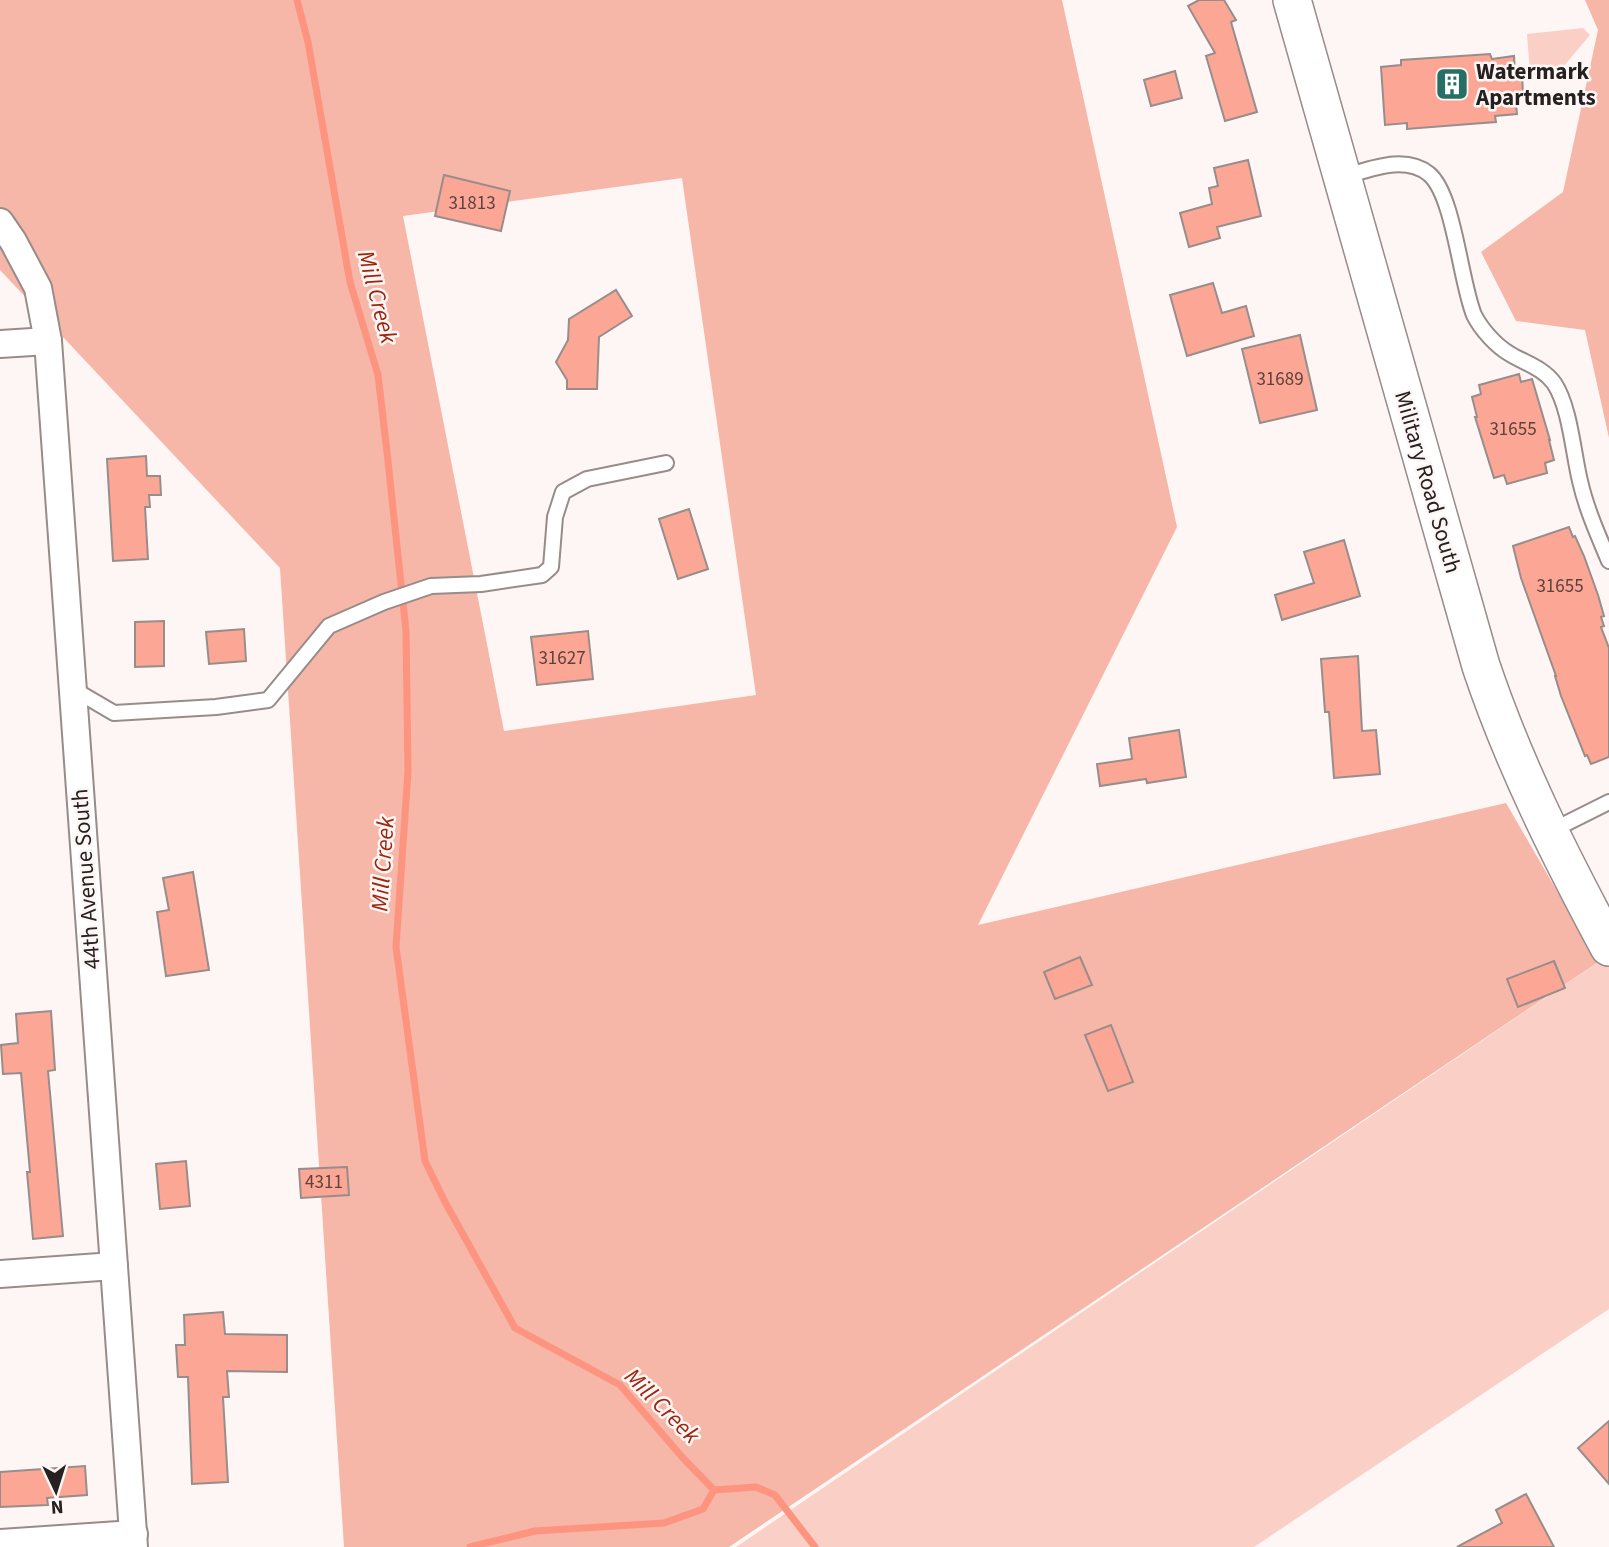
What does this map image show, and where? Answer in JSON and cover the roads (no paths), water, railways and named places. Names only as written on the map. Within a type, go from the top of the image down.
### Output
[{"type":"main road","name":"Military Road South","points":[[1292,0],[1481,666],[1512,749],[1609,947]]},
{"type":"street","name":"44th Avenue South","points":[[0,222],[38,288],[48,341],[134,1541]]},
{"type":"street","points":[[0,344],[48,341]]},
{"type":"street","points":[[0,1274],[114,1266]]},
{"type":"street","points":[[0,1543],[134,1541]]},
{"type":"lane","points":[[1342,177],[1385,166],[1410,165],[1428,174],[1440,186],[1465,291],[1476,319],[1508,353],[1534,365],[1553,381],[1562,398],[1581,484],[1595,529],[1609,561]]},
{"type":"lane","points":[[73,689],[114,713],[216,707],[268,700],[329,626],[384,602],[431,586],[481,584],[542,575],[551,567],[555,517],[563,492],[587,479],[666,463]]},
{"type":"lane","points":[[1550,831],[1609,802]]},
{"type":"waterway","name":"Mill Creek","points":[[297,0],[308,42],[350,282],[378,375],[387,452],[406,631],[408,771],[396,947],[425,1161],[515,1328],[620,1385],[714,1490],[756,1487],[775,1495],[815,1547]]},
{"type":"waterway","points":[[470,1547],[535,1531],[664,1523],[703,1509],[714,1490]]},
{"type":"place","name":"Watermark Apartments","points":[[1452,84]]}]
